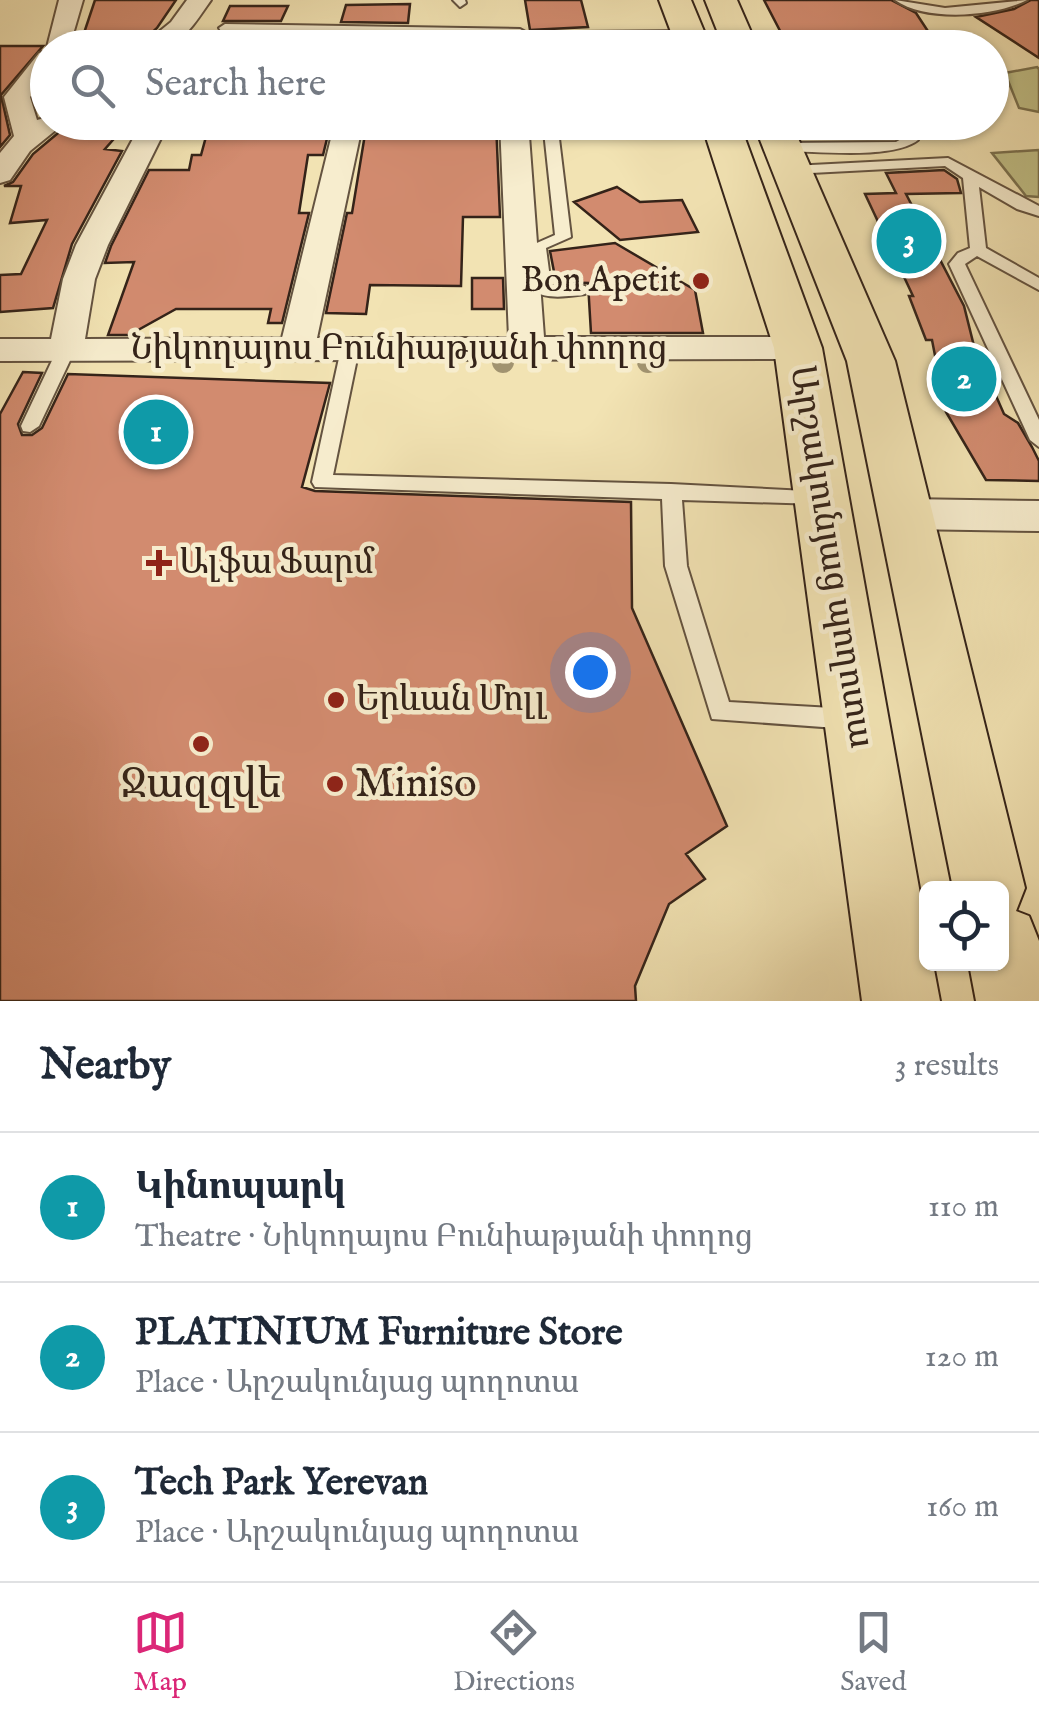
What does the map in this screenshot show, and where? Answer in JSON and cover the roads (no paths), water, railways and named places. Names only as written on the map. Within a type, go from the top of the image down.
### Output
[{"type":"main road","points":[[675,0],[687,30]]},
{"type":"main road","points":[[721,0],[734,30]]},
{"type":"main road","name":"Արշակունյաց պողոտա","points":[[764,145],[900,1001]]},
{"type":"main road","name":"Արշակունյաց պողոտա","points":[[764,145],[871,360],[988,881]]},
{"type":"street","points":[[62,30],[71,0]]},
{"type":"street","points":[[175,30],[199,0]]},
{"type":"street","points":[[30,81],[18,97],[30,115]]},
{"type":"street","points":[[0,174],[31,140]]},
{"type":"street","points":[[66,350],[79,279],[92,245],[147,140]]},
{"type":"street","points":[[297,349],[345,140]]},
{"type":"street","points":[[515,140],[526,349]]},
{"type":"street","name":"Նիկողայոս Բունիաթյանի փողոց","points":[[0,350],[798,348]]},
{"type":"street","points":[[906,514],[1039,516]]},
{"type":"lane","points":[[901,0],[928,11],[958,13],[1021,0]]},
{"type":"lane","points":[[224,28],[279,30]]},
{"type":"lane","points":[[552,140],[564,237],[538,246],[543,291],[579,290]]},
{"type":"lane","points":[[764,145],[898,146],[911,140]]},
{"type":"lane","points":[[764,145],[948,162],[1039,211]]},
{"type":"lane","points":[[970,176],[978,250]]},
{"type":"lane","points":[[978,250],[1037,289]]},
{"type":"lane","points":[[978,250],[957,264],[1039,440]]},
{"type":"lane","points":[[350,349],[330,412],[322,482],[821,497]]},
{"type":"lane","points":[[30,426],[66,350]]},
{"type":"lane","points":[[670,491],[676,566],[720,712],[857,720]]},
{"type":"place","name":"Tech Park Yerevan","points":[[909,241]]},
{"type":"place","name":"Bon Apetit","points":[[701,281]]},
{"type":"place","name":"PLATINIUM Furniture Store","points":[[964,379]]},
{"type":"place","name":"Կինոպարկ","points":[[156,432]]},
{"type":"place","name":"Ալֆա Ֆարմ","points":[[159,563]]},
{"type":"place","name":"Երևան Մոլլ","points":[[336,700]]},
{"type":"place","name":"Ջազզվե","points":[[201,744]]},
{"type":"place","name":"Miniso","points":[[335,784]]}]
